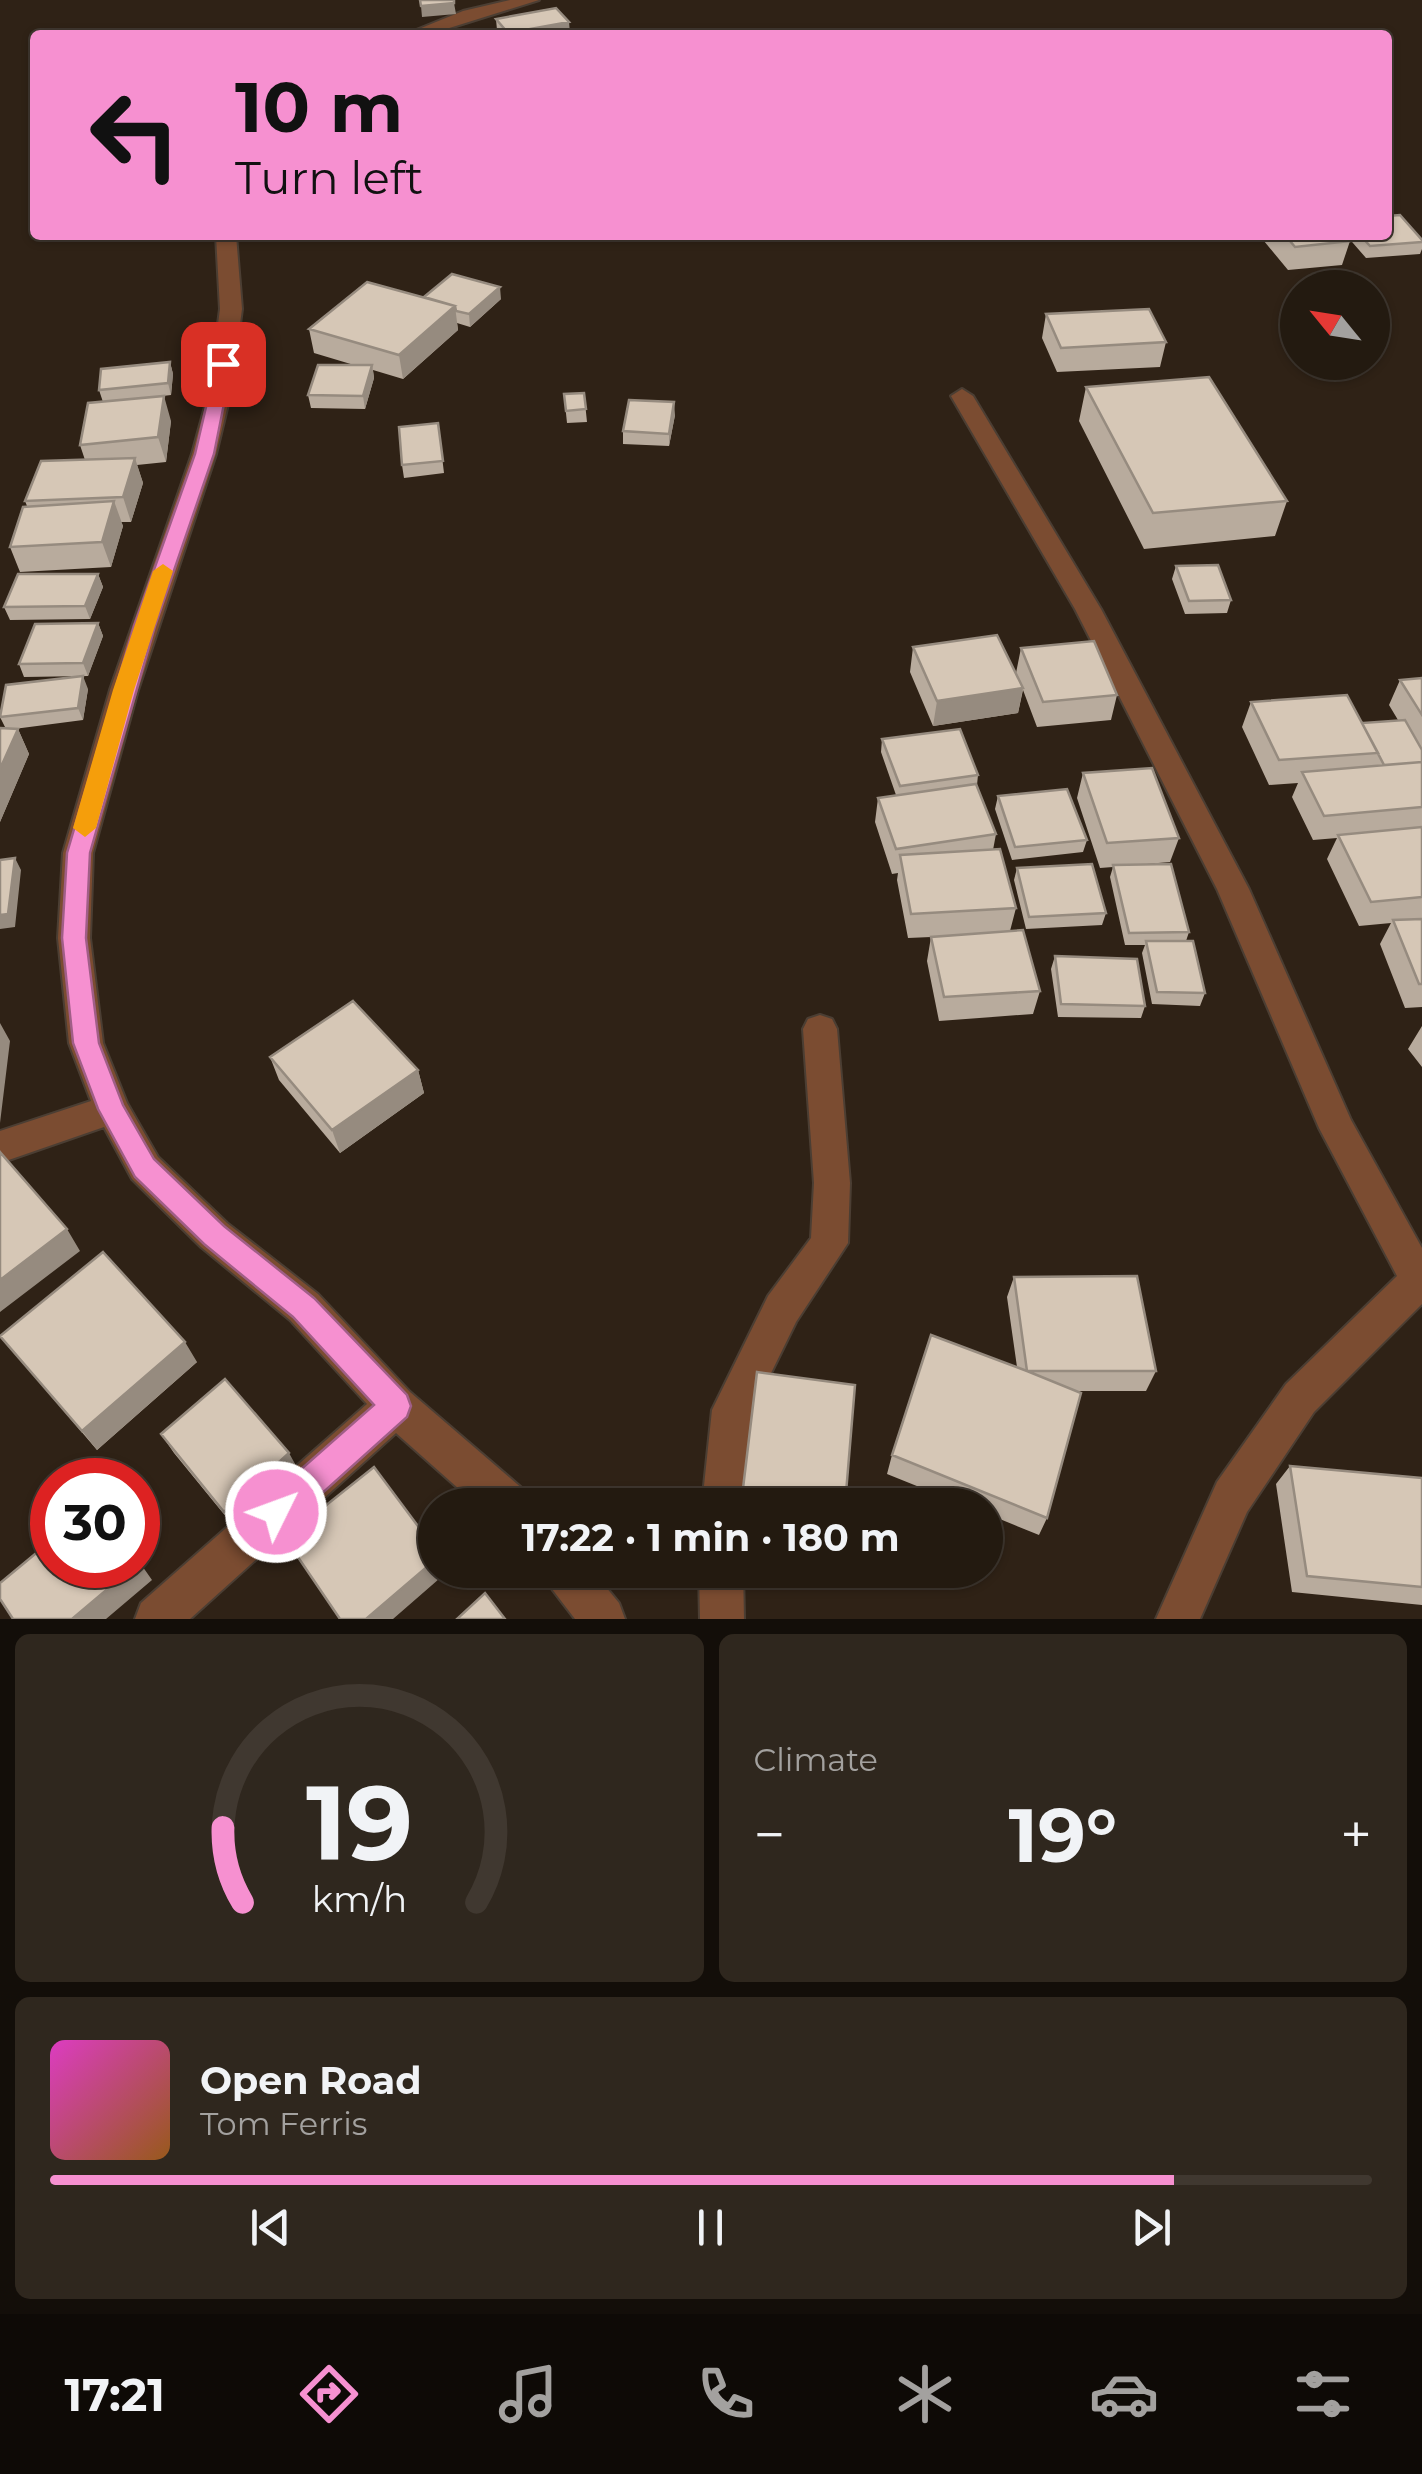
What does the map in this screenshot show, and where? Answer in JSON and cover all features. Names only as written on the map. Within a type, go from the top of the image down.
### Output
[{"type":"street","points":[[426,30],[470,14],[532,0]]},
{"type":"street","points":[[226,240],[230,309],[216,407],[204,454],[124,690],[78,853],[74,938],[86,1043],[112,1109],[145,1168],[214,1235],[304,1308],[396,1406],[490,1488]]},
{"type":"street","points":[[962,396],[1088,608],[1233,888],[1337,1128],[1421,1279],[1300,1398],[1232,1497],[1178,1619]]},
{"type":"street","points":[[725,1488],[732,1410],[782,1309],[829,1242],[832,1183],[820,1029]]},
{"type":"street","points":[[0,1147],[112,1109]]},
{"type":"street","points":[[157,1619],[396,1406]]},
{"type":"street","points":[[578,1588],[603,1619]]},
{"type":"street","points":[[721,1588],[722,1619]]},
{"type":"building","points":[[420,0],[454,0],[454,3],[421,6]]},
{"type":"building","points":[[556,8],[569,22],[505,30],[496,19]]},
{"type":"building","points":[[1400,215],[1422,242],[1370,246],[1365,240],[1392,240],[1392,216]]},
{"type":"building","points":[[1289,240],[1350,241],[1295,247]]},
{"type":"building","points":[[452,274],[500,287],[469,314],[424,297]]},
{"type":"building","points":[[367,282],[455,306],[399,355],[309,329]]},
{"type":"building","points":[[1149,309],[1166,342],[1061,348],[1046,314]]},
{"type":"building","points":[[170,362],[168,383],[99,390],[101,369]]},
{"type":"building","points":[[318,365],[372,365],[363,396],[308,395]]},
{"type":"building","points":[[1209,377],[1287,501],[1153,513],[1086,387]]},
{"type":"building","points":[[584,393],[586,409],[566,411],[564,394]]},
{"type":"building","points":[[164,396],[158,437],[80,445],[88,403]]},
{"type":"building","points":[[629,400],[674,402],[669,434],[623,431]]},
{"type":"building","points":[[438,423],[443,461],[402,465],[399,427]]},
{"type":"building","points":[[135,458],[123,497],[25,501],[41,461]]},
{"type":"building","points":[[114,501],[102,542],[10,547],[23,507]]},
{"type":"building","points":[[1218,565],[1231,600],[1189,601],[1176,566]]},
{"type":"building","points":[[18,574],[98,574],[85,606],[4,607]]},
{"type":"building","points":[[98,623],[83,663],[19,664],[35,624]]},
{"type":"building","points":[[997,635],[1023,688],[937,701],[913,647]]},
{"type":"building","points":[[1094,641],[1117,695],[1043,702],[1021,648]]},
{"type":"building","points":[[83,676],[78,708],[0,717],[6,685]]},
{"type":"building","points":[[1422,678],[1422,715],[1400,680]]},
{"type":"building","points":[[1347,695],[1378,753],[1279,760],[1251,702]]},
{"type":"building","points":[[1405,720],[1422,750],[1422,762],[1384,765],[1362,723]]},
{"type":"building","points":[[0,728],[18,729],[0,769]]},
{"type":"building","points":[[960,729],[978,775],[900,786],[882,739]]},
{"type":"building","points":[[1422,762],[1422,807],[1324,816],[1302,772]]},
{"type":"building","points":[[1152,768],[1179,838],[1107,843],[1083,773]]},
{"type":"building","points":[[976,784],[996,834],[896,849],[878,798]]},
{"type":"building","points":[[1067,789],[1087,840],[1015,847],[998,796]]},
{"type":"building","points":[[1422,827],[1422,897],[1371,902],[1338,835]]},
{"type":"building","points":[[1000,849],[1016,908],[911,914],[900,855]]},
{"type":"building","points":[[15,858],[8,914],[0,915],[0,860]]},
{"type":"building","points":[[1092,864],[1106,913],[1029,917],[1017,868]]},
{"type":"building","points":[[1171,864],[1189,932],[1129,933],[1113,865]]},
{"type":"building","points":[[1422,919],[1422,984],[1419,984],[1393,920]]},
{"type":"building","points":[[1023,930],[1040,991],[944,997],[931,937]]},
{"type":"building","points":[[1146,941],[1193,941],[1205,993],[1157,992]]},
{"type":"building","points":[[1055,956],[1137,959],[1145,1006],[1061,1004]]},
{"type":"building","points":[[353,1001],[418,1070],[332,1130],[270,1057]]},
{"type":"building","points":[[0,1152],[67,1229],[0,1280]]},
{"type":"building","points":[[103,1252],[185,1342],[82,1431],[0,1336]]},
{"type":"building","points":[[1137,1276],[1156,1371],[1027,1371],[1014,1277]]},
{"type":"building","points":[[931,1335],[1081,1393],[1047,1518],[1003,1500],[1003,1488],[973,1488],[892,1455]]},
{"type":"building","points":[[757,1372],[855,1385],[846,1488],[743,1488]]},
{"type":"building","points":[[225,1379],[289,1453],[224,1512],[161,1434]]},
{"type":"building","points":[[1290,1466],[1422,1478],[1422,1587],[1307,1576]]},
{"type":"building","points":[[374,1467],[418,1526],[418,1575],[366,1619],[340,1619],[285,1538]]},
{"type":"building","points":[[30,1558],[30,1588],[109,1588],[72,1619],[13,1619],[0,1599],[0,1583]]},
{"type":"building","points":[[485,1593],[505,1619],[457,1619]]},
{"type":"slow traffic","points":[[85,828],[163,571]]},
{"type":"route","points":[[223,364],[204,454],[144,626],[78,853],[74,938],[86,1043],[112,1109],[145,1168],[214,1235],[304,1308],[396,1406],[276,1512]]}]
